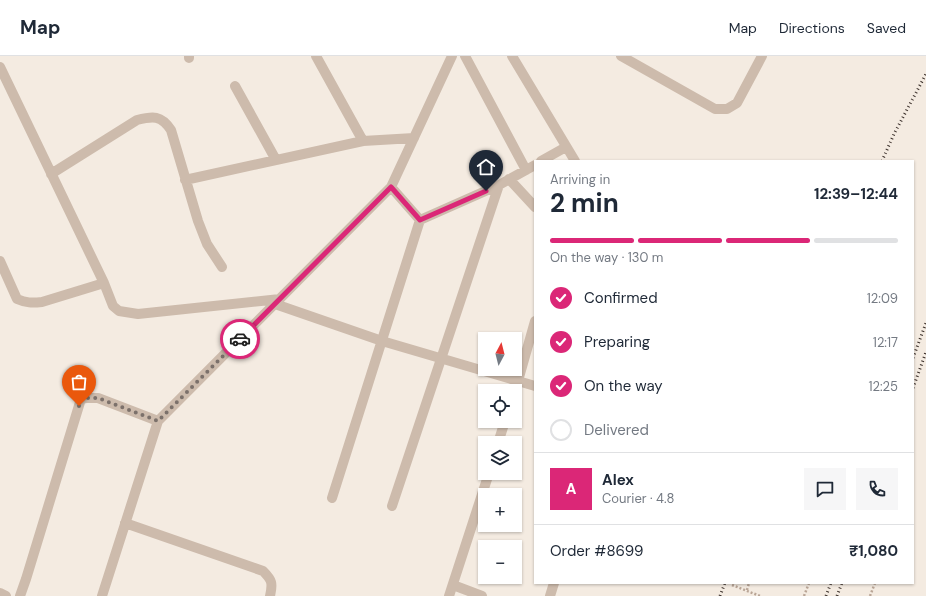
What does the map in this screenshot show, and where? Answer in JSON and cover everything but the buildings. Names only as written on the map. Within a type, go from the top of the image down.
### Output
[{"type":"street","points":[[316,56],[363,141]]},
{"type":"street","points":[[102,596],[158,421],[391,187],[452,56]]},
{"type":"street","points":[[332,498],[420,220],[499,185],[531,167],[465,56]]},
{"type":"street","points":[[512,56],[574,160]]},
{"type":"street","points":[[622,56],[715,108],[727,109],[737,103],[761,56]]},
{"type":"street","points":[[0,67],[104,283],[113,306],[119,311],[138,314],[277,302],[382,341],[534,386]]},
{"type":"street","points":[[235,86],[276,160]]},
{"type":"street","points":[[52,174],[137,120],[149,117],[159,119],[166,123],[171,130],[198,221],[207,244],[222,267]]},
{"type":"street","points":[[185,180],[363,141],[414,138]]},
{"type":"street","points":[[543,160],[566,147]]},
{"type":"street","points":[[509,179],[534,206]]},
{"type":"street","points":[[392,506],[499,185]]},
{"type":"street","points":[[391,187],[420,220]]},
{"type":"street","points":[[0,260],[17,299],[24,302],[42,302],[104,283]]},
{"type":"street","points":[[517,384],[534,325]]},
{"type":"street","points":[[20,596],[81,399],[98,398],[158,421]]},
{"type":"street","points":[[449,596],[487,480]]},
{"type":"street","points":[[125,524],[263,571],[273,584],[270,596]]},
{"type":"street","points":[[550,596],[554,584]]},
{"type":"street","points":[[453,585],[482,596]]},
{"type":"street","points":[[0,593],[6,596]]},
{"type":"path","points":[[747,590],[749,584]]},
{"type":"path","points":[[804,595],[809,584]]},
{"type":"path","points":[[870,596],[875,584]]},
{"type":"path","points":[[732,585],[760,596]]},
{"type":"railway","points":[[882,160],[894,134],[926,74]]},
{"type":"railway","points":[[914,355],[926,323]]},
{"type":"railway","points":[[914,385],[926,352]]},
{"type":"railway","points":[[720,596],[725,584]]},
{"type":"railway","points":[[826,596],[831,584]]},
{"type":"railway","points":[[837,596],[842,584]]},
{"type":"way so far","points":[[79,406],[81,399],[98,398],[158,421],[240,339]]},
{"type":"route","points":[[240,339],[391,187],[420,220],[486,191]]}]
